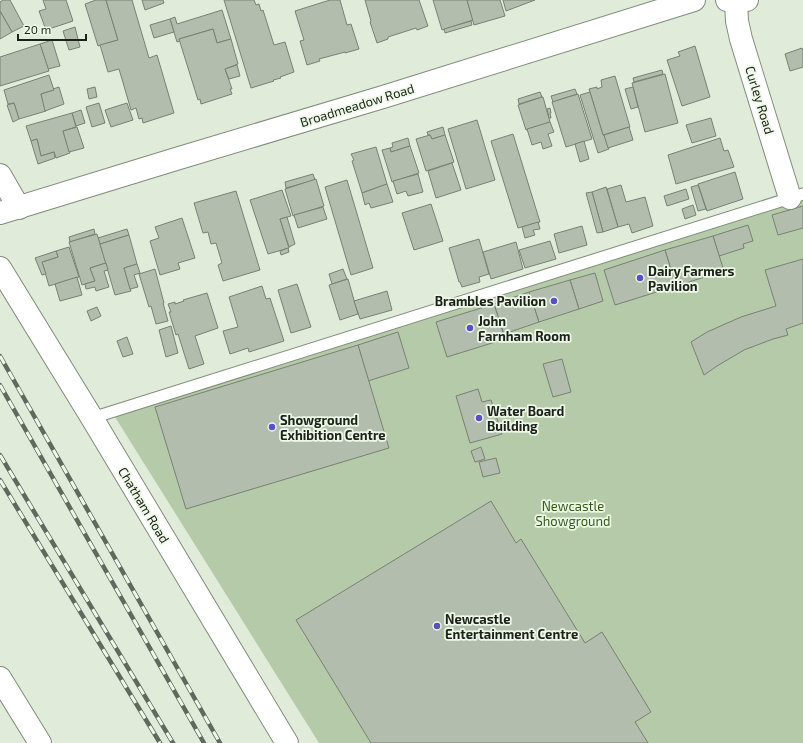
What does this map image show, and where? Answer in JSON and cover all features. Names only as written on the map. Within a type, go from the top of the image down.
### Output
[{"type":"street","name":"Broadmeadow Road","points":[[10,210],[176,158],[398,93],[694,0]]},
{"type":"street","name":"Curley Road","points":[[737,1],[737,21],[741,39],[796,196]]},
{"type":"street","points":[[0,175],[10,210]]},
{"type":"street","name":"Chatham Road","points":[[0,268],[287,743]]},
{"type":"street","points":[[0,678],[40,743]]},
{"type":"lane","points":[[92,418],[796,196]]},
{"type":"green space","name":"Newcastle Showground","points":[[803,200],[803,743],[319,743],[115,417]]},
{"type":"building","points":[[3,0],[10,0],[24,26],[12,32],[0,11],[0,2]]},
{"type":"building","points":[[43,0],[66,0],[73,21],[46,30],[39,11],[46,9]]},
{"type":"building","points":[[96,0],[106,0],[118,40],[98,46],[85,4]]},
{"type":"building","points":[[106,0],[132,0],[149,58],[157,55],[174,113],[143,123],[142,118],[139,119],[136,108],[131,110],[119,69],[108,72],[100,45],[118,40]]},
{"type":"building","points":[[142,0],[163,0],[164,3],[145,10]]},
{"type":"building","points":[[224,0],[254,0],[256,5],[259,4],[261,11],[263,10],[274,45],[285,42],[294,72],[273,80],[274,81],[251,88]]},
{"type":"building","points":[[330,0],[340,0],[347,25],[351,24],[359,49],[319,59],[320,61],[307,65],[300,41],[304,40],[295,11]]},
{"type":"building","points":[[365,0],[419,0],[428,26],[417,30],[416,28],[388,37],[388,39],[377,43]]},
{"type":"building","points":[[433,0],[467,0],[473,20],[442,30]]},
{"type":"building","points":[[467,0],[500,0],[505,16],[474,25]]},
{"type":"building","points":[[503,0],[535,0],[506,11]]},
{"type":"building","points":[[222,10],[231,39],[217,43],[213,29],[179,39],[180,41],[177,42],[170,19],[175,17],[177,24]]},
{"type":"building","points":[[0,11],[12,32],[0,39]]},
{"type":"building","points":[[170,19],[174,32],[154,38],[150,25]]},
{"type":"building","points":[[471,21],[472,25],[445,33],[444,29]]},
{"type":"building","points":[[75,27],[80,47],[69,50],[63,31]]},
{"type":"building","points":[[213,29],[217,43],[231,39],[238,64],[225,69],[232,89],[230,89],[232,94],[201,104],[200,99],[198,100],[179,39]]},
{"type":"building","points":[[52,40],[60,66],[48,69],[40,44]]},
{"type":"building","points":[[40,44],[49,71],[0,86],[0,57]]},
{"type":"building","points":[[695,46],[710,97],[682,106],[667,60],[680,56],[678,52]]},
{"type":"building","points":[[802,48],[803,67],[790,71],[785,54]]},
{"type":"building","points":[[237,65],[240,76],[229,79],[225,69]]},
{"type":"building","points":[[662,70],[663,74],[634,82],[633,78]]},
{"type":"building","points":[[665,74],[678,123],[645,132],[632,83]]},
{"type":"building","points":[[49,75],[54,90],[41,94],[46,111],[19,119],[14,103],[8,104],[4,90]]},
{"type":"building","points":[[615,76],[630,127],[603,135],[589,89],[597,87],[597,89],[602,87],[601,80]]},
{"type":"building","points":[[59,87],[64,104],[45,111],[41,94]]},
{"type":"building","points":[[95,87],[97,97],[89,99],[87,89]]},
{"type":"building","points":[[633,87],[638,107],[631,109],[625,89]]},
{"type":"building","points":[[575,89],[577,94],[553,102],[551,96]]},
{"type":"building","points":[[540,92],[542,97],[519,104],[518,99]]},
{"type":"building","points":[[590,92],[603,135],[609,149],[598,153],[580,95]]},
{"type":"building","points":[[578,94],[592,139],[566,147],[552,102]]},
{"type":"building","points":[[542,97],[550,122],[526,130],[518,105]]},
{"type":"building","points":[[14,103],[19,119],[13,122],[7,105]]},
{"type":"building","points":[[99,103],[105,123],[92,127],[86,107]]},
{"type":"building","points":[[127,103],[133,120],[111,127],[105,110]]},
{"type":"building","points":[[550,108],[551,118],[549,118],[547,109]]},
{"type":"building","points":[[81,110],[85,123],[76,126],[72,113]]},
{"type":"building","points":[[72,113],[76,127],[63,131],[70,153],[56,158],[54,152],[41,156],[37,139],[31,141],[26,126]]},
{"type":"building","points":[[711,118],[716,136],[692,143],[686,125]]},
{"type":"building","points":[[477,120],[495,180],[466,189],[448,129]]},
{"type":"building","points":[[550,122],[554,132],[548,134],[552,146],[543,149],[541,142],[532,145],[527,129]]},
{"type":"building","points":[[77,127],[84,148],[69,152],[63,131]]},
{"type":"building","points":[[443,127],[445,135],[432,139],[430,135],[428,135],[427,132]]},
{"type":"building","points":[[629,127],[633,140],[608,148],[604,135]]},
{"type":"building","points":[[513,134],[540,222],[518,228],[491,141]]},
{"type":"building","points":[[430,135],[432,139],[445,135],[454,162],[426,171],[416,139]]},
{"type":"building","points":[[408,138],[410,146],[391,152],[390,148],[393,147],[392,143]]},
{"type":"building","points":[[720,138],[724,151],[728,150],[734,167],[676,184],[668,155]]},
{"type":"building","points":[[37,139],[41,156],[54,152],[55,158],[38,164],[31,141]]},
{"type":"building","points":[[584,141],[589,159],[580,162],[575,144]]},
{"type":"building","points":[[410,146],[419,173],[392,182],[382,150],[390,148],[391,152]]},
{"type":"building","points":[[376,147],[387,184],[362,193],[352,161],[354,160],[351,154]]},
{"type":"building","points":[[452,163],[461,190],[436,198],[428,171]]},
{"type":"building","points":[[735,172],[743,199],[707,211],[698,184]]},
{"type":"building","points":[[313,174],[315,180],[286,188],[285,182]]},
{"type":"building","points":[[418,174],[423,192],[408,196],[406,191],[397,194],[393,181]]},
{"type":"building","points":[[316,179],[324,206],[293,216],[285,189]]},
{"type":"building","points":[[347,180],[373,268],[351,275],[325,187]]},
{"type":"building","points":[[387,184],[393,202],[371,208],[369,203],[365,205],[362,193]]},
{"type":"building","points":[[621,185],[626,202],[645,197],[653,226],[632,233],[629,224],[618,227],[607,189]]},
{"type":"building","points":[[698,185],[706,209],[698,211],[691,187]]},
{"type":"building","points":[[606,187],[618,227],[603,232],[592,192]]},
{"type":"building","points":[[686,189],[689,199],[667,206],[664,196]]},
{"type":"building","points":[[282,190],[291,216],[280,219],[289,248],[268,254],[250,200]]},
{"type":"building","points":[[236,191],[260,270],[223,281],[218,265],[222,263],[216,243],[211,244],[208,232],[203,233],[194,203]]},
{"type":"building","points":[[592,192],[603,232],[597,233],[586,193]]},
{"type":"building","points":[[431,204],[443,241],[414,250],[402,213]]},
{"type":"building","points":[[693,205],[696,215],[685,219],[682,209]]},
{"type":"building","points":[[803,206],[803,228],[778,235],[772,215]]},
{"type":"building","points":[[323,207],[327,219],[298,228],[294,215]]},
{"type":"building","points":[[287,217],[295,244],[289,247],[280,219]]},
{"type":"building","points":[[182,218],[195,258],[178,263],[180,269],[160,275],[150,241],[159,238],[155,227]]},
{"type":"building","points":[[538,222],[540,229],[533,230],[535,235],[525,238],[522,227]]},
{"type":"building","points":[[748,225],[753,241],[743,244],[744,248],[719,256],[713,236]]},
{"type":"building","points":[[582,226],[587,245],[559,253],[554,234]]},
{"type":"building","points":[[94,229],[95,234],[70,242],[69,237]]},
{"type":"building","points":[[127,229],[129,235],[100,244],[98,238]]},
{"type":"building","points":[[97,234],[106,263],[90,268],[95,281],[82,285],[69,242]]},
{"type":"building","points":[[129,235],[137,264],[124,268],[131,291],[115,295],[100,244]]},
{"type":"building","points":[[713,236],[724,271],[676,286],[665,250]]},
{"type":"building","points":[[479,239],[489,274],[479,277],[480,282],[462,287],[459,282],[449,248]]},
{"type":"building","points":[[550,241],[556,259],[525,268],[519,250]]},
{"type":"building","points":[[516,242],[523,269],[491,279],[483,252]]},
{"type":"building","points":[[69,247],[79,277],[49,286],[42,262],[58,257],[56,251]]},
{"type":"building","points":[[288,248],[289,252],[281,255],[280,251]]},
{"type":"building","name":"Dairy Farmers Pavilion","points":[[665,250],[676,286],[615,305],[604,270]]},
{"type":"building","points":[[56,251],[58,257],[42,262],[46,274],[42,275],[35,258]]},
{"type":"building","points":[[803,259],[803,323],[786,329],[788,335],[744,350],[704,375],[691,342],[707,332],[741,317],[776,306],[765,270]]},
{"type":"building","points":[[106,263],[108,270],[104,271],[109,287],[96,291],[95,287],[86,289],[85,284],[95,281],[90,268]]},
{"type":"building","points":[[137,264],[140,273],[134,275],[138,287],[130,289],[124,268]]},
{"type":"building","points":[[155,269],[168,321],[156,324],[139,274]]},
{"type":"building","points":[[343,269],[347,279],[332,284],[329,274]]},
{"type":"building","points":[[595,273],[603,301],[579,309],[570,280]]},
{"type":"building","points":[[77,277],[82,295],[60,301],[55,284]]},
{"type":"building","points":[[348,279],[358,314],[340,320],[329,285]]},
{"type":"building","name":"Brambles Pavilion","points":[[570,280],[579,309],[539,322],[529,292]]},
{"type":"building","points":[[297,284],[311,327],[291,333],[278,290]]},
{"type":"building","points":[[262,286],[266,299],[270,298],[284,341],[249,352],[248,348],[230,354],[223,331],[238,327],[229,297]]},
{"type":"building","points":[[387,291],[392,310],[360,319],[354,301]]},
{"type":"building","points":[[529,292],[539,322],[504,334],[494,304]]},
{"type":"building","points":[[207,293],[218,328],[195,336],[204,364],[189,369],[178,334],[176,335],[168,304],[175,302],[175,304]]},
{"type":"building","name":"John Farnham Room","points":[[494,304],[505,339],[447,357],[436,322]]},
{"type":"building","points":[[97,307],[101,316],[91,321],[87,311]]},
{"type":"building","points":[[171,326],[178,353],[166,357],[159,330]]},
{"type":"building","points":[[398,332],[409,368],[368,381],[358,345]]},
{"type":"building","points":[[127,337],[133,354],[123,357],[117,341]]},
{"type":"building","name":"Showground Exhibition Centre","points":[[358,345],[389,448],[186,509],[155,407]]},
{"type":"building","points":[[562,359],[571,392],[553,397],[543,364]]},
{"type":"building","name":"Water Board Building","points":[[478,389],[482,402],[491,400],[502,434],[470,443],[456,396]]},
{"type":"building","points":[[481,447],[485,459],[475,462],[471,451]]},
{"type":"building","points":[[496,458],[500,473],[483,477],[479,462]]},
{"type":"building","name":"Newcastle Entertainment Centre","points":[[491,501],[516,543],[521,539],[585,643],[602,632],[651,712],[635,722],[648,743],[371,743],[296,620]]},
{"type":"railway","points":[[0,356],[220,743]]},
{"type":"railway","points":[[0,385],[204,743]]},
{"type":"railway","points":[[0,455],[173,743]]},
{"type":"railway","points":[[0,480],[160,743]]},
{"type":"place","name":"Dairy Farmers Pavilion","points":[[640,278]]},
{"type":"place","name":"Brambles Pavilion","points":[[554,301]]},
{"type":"place","name":"John Farnham Room","points":[[470,328]]},
{"type":"place","name":"Water Board Building","points":[[479,418]]},
{"type":"place","name":"Showground Exhibition Centre","points":[[272,427]]},
{"type":"place","name":"Newcastle Entertainment Centre","points":[[437,626]]}]
